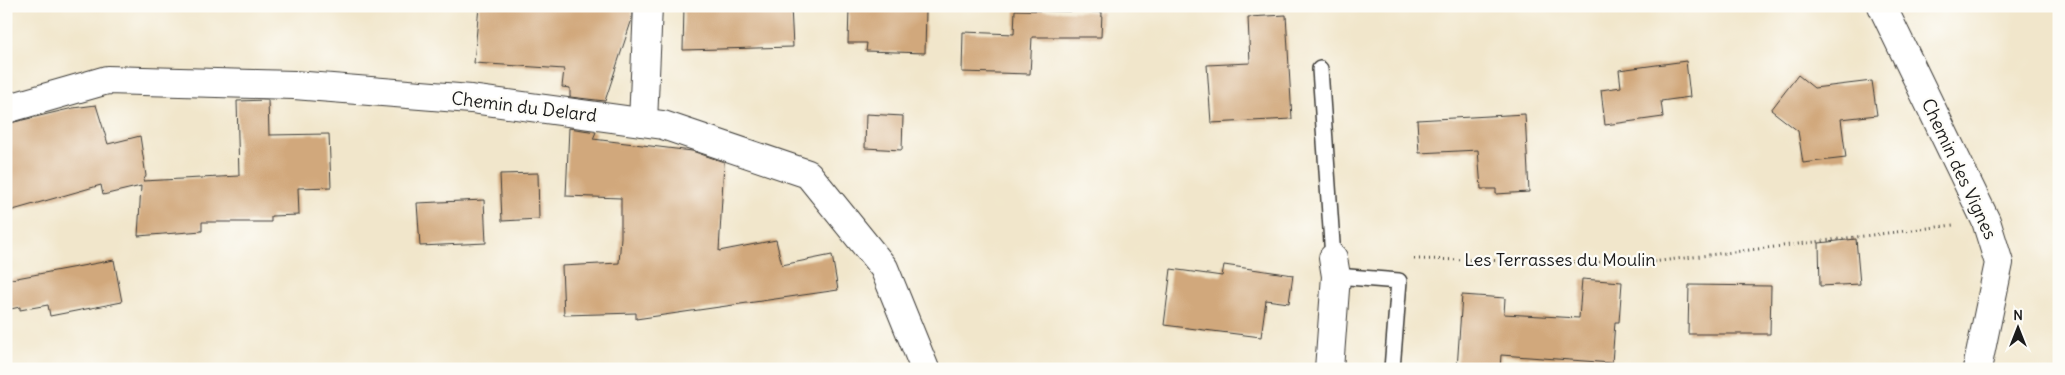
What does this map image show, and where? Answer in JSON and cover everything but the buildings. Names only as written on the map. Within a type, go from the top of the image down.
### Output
[{"type":"street","points":[[643,122],[648,6]]},
{"type":"street","name":"Chemin des Vignes","points":[[1882,6],[1986,221],[1999,262],[1976,369]]},
{"type":"street","name":"Chemin du Delard","points":[[6,109],[107,80],[314,87],[471,100],[662,125],[808,174],[884,268],[925,369]]},
{"type":"street","points":[[1329,369],[1334,267]]},
{"type":"lane","points":[[1320,70],[1334,267],[1398,280],[1392,369]]},
{"type":"path","name":"Les Terrasses du Moulin","points":[[1411,259],[1644,262],[1986,221]]}]
